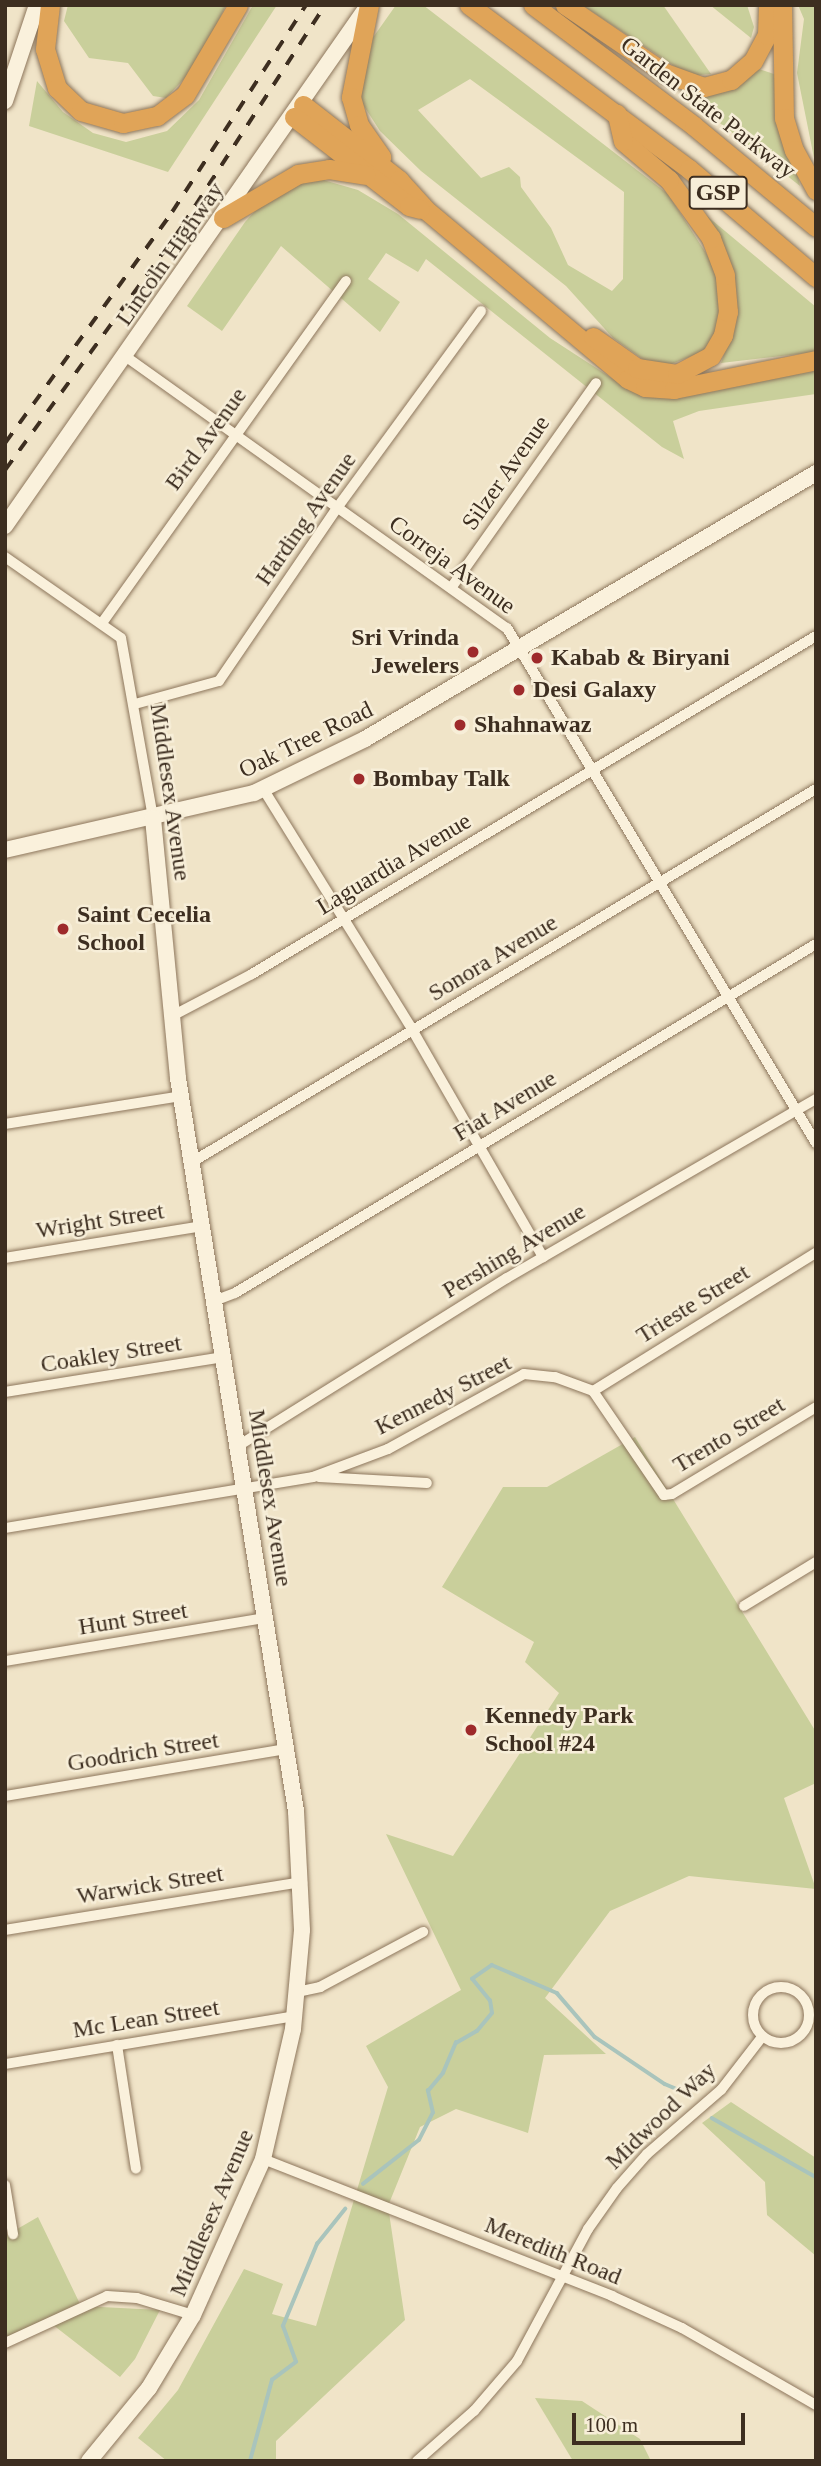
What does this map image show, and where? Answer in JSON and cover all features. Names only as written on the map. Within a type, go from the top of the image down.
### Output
[{"type":"highway","points":[[50,5],[45,49],[57,88],[81,111],[123,123],[157,116],[185,95],[238,5]]},
{"type":"highway","points":[[368,5],[353,74],[352,104],[366,138],[426,210],[570,327],[578,340],[613,369],[654,388],[683,388],[816,360]]},
{"type":"highway","name":"GSP","points":[[469,5],[617,114],[816,277]]},
{"type":"highway","name":"Garden State Parkway","points":[[533,5],[694,126],[816,228]]},
{"type":"highway","points":[[565,5],[665,73],[704,87],[731,80],[753,61],[766,34],[768,5]]},
{"type":"highway","points":[[782,5],[784,118],[794,150],[816,190]]},
{"type":"highway","points":[[298,111],[399,180]]},
{"type":"highway","points":[[298,111],[409,206],[426,210]]},
{"type":"highway","points":[[570,327],[585,331],[637,368],[669,375],[705,361],[720,342],[727,320],[727,285],[711,238],[669,180],[623,141],[617,114]]},
{"type":"highway","points":[[223,218],[298,174],[338,169],[372,176]]},
{"type":"street","points":[[5,101],[37,5]]},
{"type":"street","name":"Lincoln Highway","points":[[5,526],[298,111],[368,5]]},
{"type":"street","name":"Bird Avenue","points":[[102,623],[346,281]]},
{"type":"street","name":"Harding Avenue","points":[[135,704],[219,681],[337,508],[481,311]]},
{"type":"street","name":"Correja Avenue","points":[[125,356],[507,628],[521,647],[816,1143]]},
{"type":"street","name":"Silzer Avenue","points":[[451,588],[596,383]]},
{"type":"street","name":"Oak Tree Road","points":[[5,850],[254,793],[365,739],[816,473]]},
{"type":"street","name":"Middlesex Avenue","points":[[5,557],[102,623],[124,644],[153,818],[181,1096],[267,1619],[287,1749],[302,1882],[294,2016],[263,2159],[193,2315],[149,2388],[89,2461]]},
{"type":"street","name":"Laguardia Avenue","points":[[172,1016],[192,1009],[344,920],[816,636]]},
{"type":"street","points":[[262,787],[413,1031],[543,1257]]},
{"type":"street","name":"Sonora Avenue","points":[[192,1162],[816,789]]},
{"type":"street","name":"Fiat Avenue","points":[[214,1301],[816,944]]},
{"type":"street","points":[[5,1124],[181,1096]]},
{"type":"street","name":"Pershing Avenue","points":[[238,1446],[543,1257],[816,1099]]},
{"type":"street","name":"Wright Street","points":[[5,1258],[202,1226]]},
{"type":"street","name":"Trieste Street","points":[[593,1391],[816,1253]]},
{"type":"street","name":"Coakley Street","points":[[5,1392],[223,1357]]},
{"type":"street","name":"Kennedy Street","points":[[5,1528],[313,1477],[388,1449],[515,1377],[555,1377],[593,1391]]},
{"type":"street","name":"Trento Street","points":[[593,1391],[664,1494],[672,1494],[816,1406]]},
{"type":"street","name":"Kennedy Street","points":[[313,1477],[428,1483]]},
{"type":"street","points":[[744,1606],[816,1563]]},
{"type":"street","name":"Hunt Street","points":[[5,1661],[267,1619]]},
{"type":"street","name":"Goodrich Street","points":[[5,1796],[287,1749]]},
{"type":"street","name":"Warwick Street","points":[[5,1930],[302,1882]]},
{"type":"street","points":[[297,1992],[320,1987],[423,1932]]},
{"type":"street","points":[[780,1987],[798,1992],[808,2008],[802,2034],[787,2043],[762,2036],[753,2020],[762,1994],[780,1987]]},
{"type":"street","name":"Mc Lean Street","points":[[5,2064],[294,2016]]},
{"type":"street","name":"Midwood Way","points":[[417,2461],[499,2383],[564,2277],[588,2229],[617,2188],[647,2154],[721,2090],[762,2036]]},
{"type":"street","points":[[117,2045],[136,2169]]},
{"type":"street","name":"Meredith Road","points":[[263,2159],[564,2277],[682,2328],[816,2405]]},
{"type":"street","points":[[5,2185],[13,2234]]},
{"type":"street","points":[[5,2343],[107,2296],[137,2298],[193,2315]]},
{"type":"green space","points":[[68,5],[226,5],[199,63],[166,98],[153,96],[128,63],[89,58],[64,21]]},
{"type":"green space","points":[[253,5],[277,5],[168,172],[29,126],[37,81],[63,112],[93,133],[126,142],[167,131],[199,100]]},
{"type":"green space","points":[[396,5],[423,5],[668,194],[713,264],[722,307],[714,336],[702,352],[669,365],[648,363],[613,338],[566,286],[421,171],[380,131],[362,103],[355,63]],"holes":[[[470,79],[624,192],[623,279],[612,291],[568,265],[551,228],[521,187],[520,177],[509,167],[481,178],[418,110]]]},
{"type":"green space","points":[[582,5],[663,5],[711,74],[689,76]]},
{"type":"green space","points":[[710,5],[747,5],[754,27],[751,38]]},
{"type":"green space","points":[[798,5],[816,5],[816,168],[797,73],[804,19]]},
{"type":"green space","points":[[756,68],[777,75],[800,186],[683,94],[728,91]]},
{"type":"green space","points":[[320,179],[358,190],[398,214],[550,338],[624,386],[816,369],[816,394],[699,411],[673,421],[684,459],[662,447],[426,259],[418,272],[386,253],[368,279],[400,302],[380,332],[281,246],[222,331],[187,306],[245,222],[274,190]]},
{"type":"green space","points":[[707,216],[816,307],[816,352],[721,363],[737,315],[736,293],[733,273]]},
{"type":"green space","points":[[635,1437],[816,1732],[816,1783],[784,1798],[816,1889],[689,1876],[610,1911],[545,1998],[606,2054],[544,2055],[528,2133],[456,2109],[420,2127],[388,2206],[405,2320],[276,2441],[276,2461],[167,2461],[138,2438],[178,2390],[244,2269],[283,2284],[272,2314],[316,2326],[388,2087],[366,2046],[461,1990],[386,1834],[453,1856],[559,1693],[525,1662],[534,1642],[442,1587],[503,1487],[547,1487]]},
{"type":"green space","points":[[731,2102],[816,2158],[816,2256],[767,2215],[765,2182],[702,2123]]},
{"type":"green space","points":[[38,2217],[81,2306],[160,2310],[135,2359],[120,2377],[48,2321],[5,2341],[5,2236]]},
{"type":"green space","points":[[535,2398],[582,2401],[640,2439],[651,2461],[573,2461]]},
{"type":"waterway","points":[[363,2184],[419,2140],[433,2113],[428,2091],[443,2073],[456,2043],[477,2031],[492,2013],[490,2001],[472,1979],[492,1965],[557,1993],[595,2037],[665,2084],[691,2095]]},
{"type":"waterway","points":[[712,2118],[816,2177]]},
{"type":"waterway","points":[[250,2461],[272,2380],[296,2362],[283,2326],[317,2244],[345,2209]]},
{"type":"railway","points":[[5,443],[172,212],[306,5]]},
{"type":"railway","points":[[5,470],[182,226],[325,5]]},
{"type":"place","name":"Sri Vrinda Jewelers","points":[[473,652]]},
{"type":"place","name":"Kabab & Biryani","points":[[537,658]]},
{"type":"place","name":"Desi Galaxy","points":[[519,690]]},
{"type":"place","name":"Shahnawaz","points":[[460,725]]},
{"type":"place","name":"Bombay Talk","points":[[359,779]]},
{"type":"place","name":"Saint Cecelia School","points":[[63,929]]},
{"type":"place","name":"Kennedy Park School #24","points":[[471,1730]]}]
